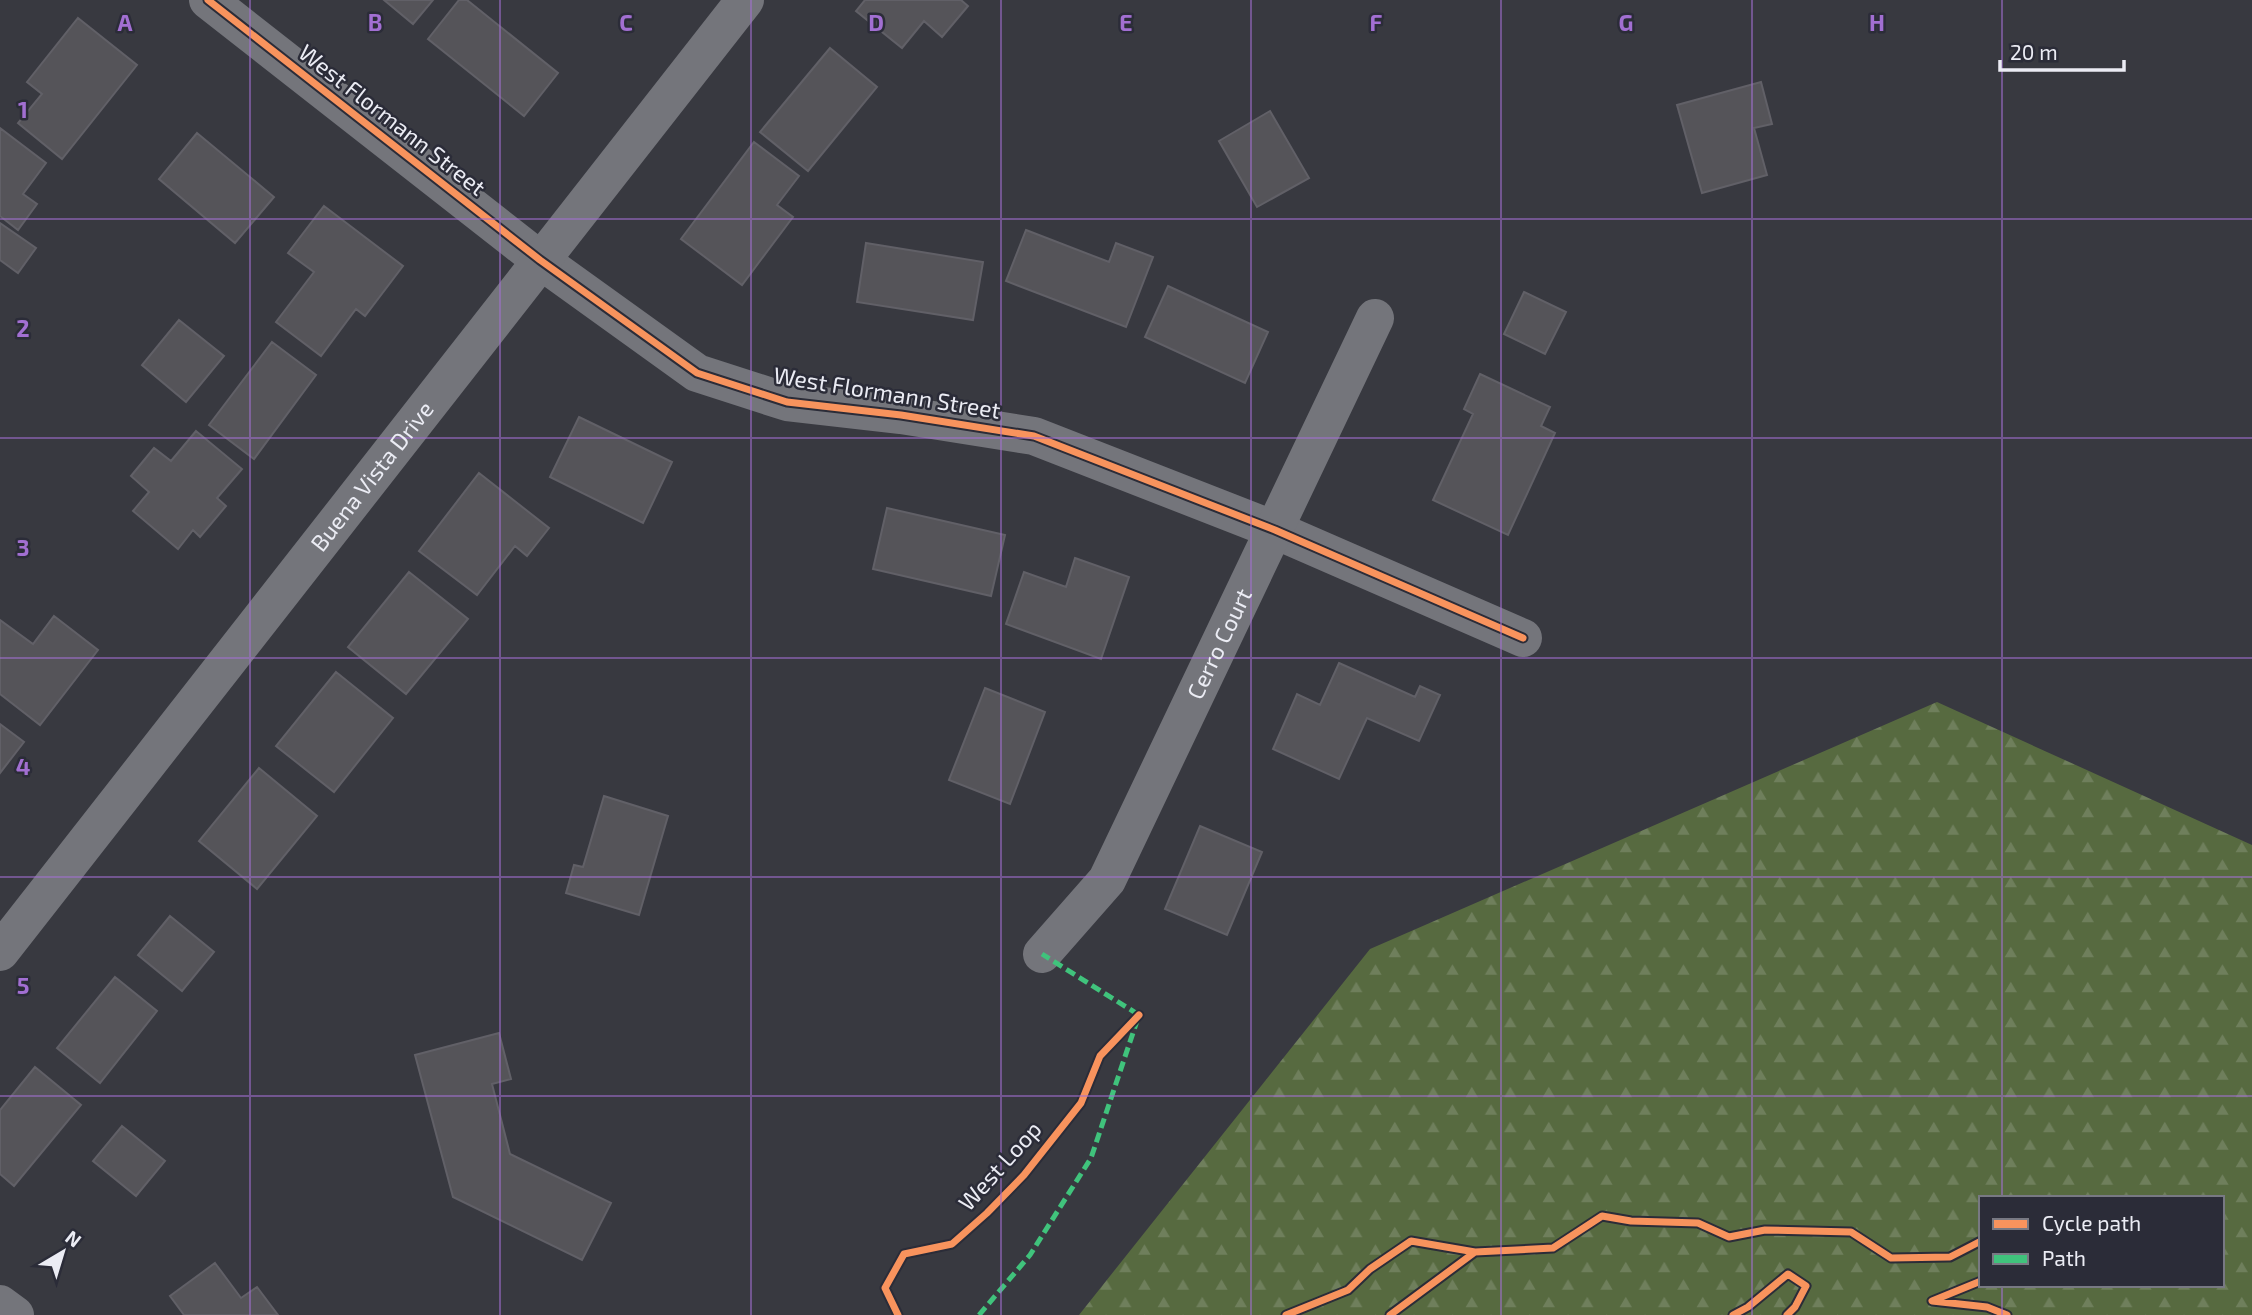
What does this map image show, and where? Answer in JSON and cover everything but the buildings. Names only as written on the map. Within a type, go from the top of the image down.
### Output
[{"type":"street","name":"West Flormann Street","points":[[208,0],[540,260],[697,373],[787,402],[901,415],[1034,436],[1275,530],[1523,638]]},
{"type":"street","name":"Buena Vista Drive","points":[[0,953],[745,0]]},
{"type":"street","name":"Cerro Court","points":[[1042,954],[1108,880],[1375,317]]},
{"type":"street","points":[[0,1304],[15,1315]]},
{"type":"green space","points":[[1937,702],[2252,845],[2252,1315],[1079,1315],[1370,949]]},
{"type":"marked path","points":[[979,1315],[1030,1255],[1091,1158],[1139,1015],[1042,954]]},
{"type":"cycle path","points":[[208,0],[540,260],[697,373],[787,402],[901,415],[1034,436],[1275,530],[1523,638]]},
{"type":"cycle path","name":"West Loop","points":[[898,1315],[885,1288],[904,1254],[952,1244],[987,1213],[1024,1175],[1081,1103],[1100,1056],[1139,1015]]},
{"type":"cycle path","points":[[1475,1252],[1553,1248],[1602,1216],[1631,1221],[1698,1223],[1729,1237],[1765,1230],[1851,1232],[1891,1258],[1950,1257],[1979,1242]]},
{"type":"cycle path","points":[[1286,1315],[1348,1290],[1370,1269],[1411,1241],[1475,1252],[1390,1315]]},
{"type":"cycle path","points":[[1733,1315],[1748,1307],[1788,1274],[1806,1286],[1795,1307],[1787,1315]]},
{"type":"cycle path","points":[[1979,1282],[1932,1301],[1987,1307],[2007,1315]]}]
